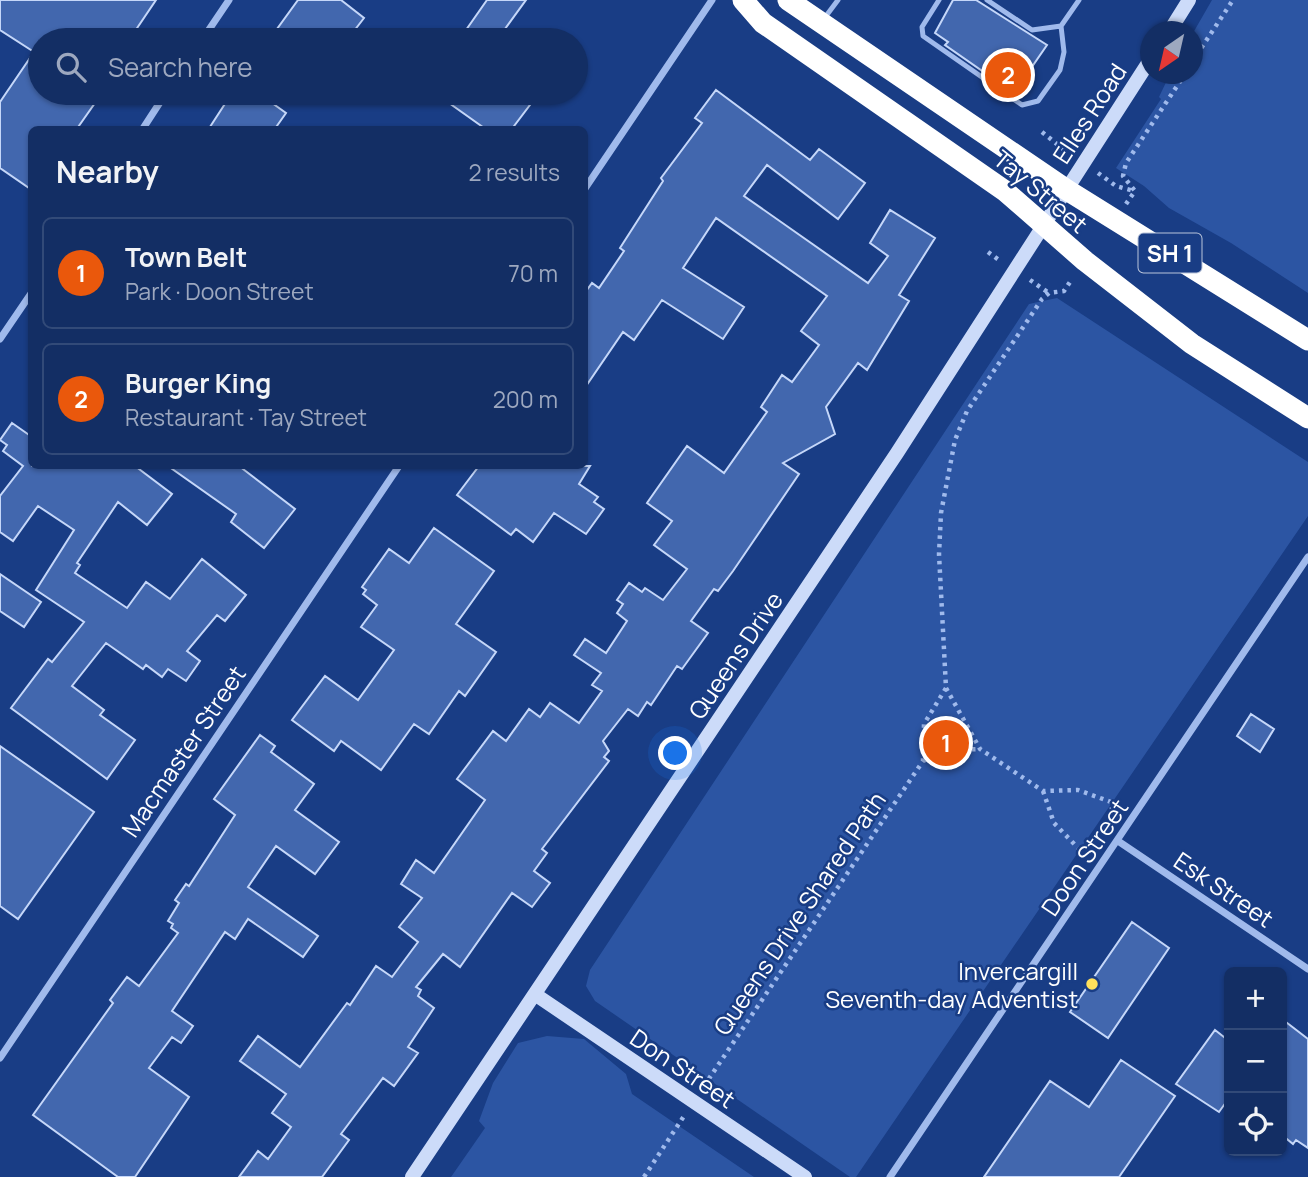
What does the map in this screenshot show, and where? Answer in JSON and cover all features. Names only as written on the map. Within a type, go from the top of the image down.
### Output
[{"type":"highway","name":"Tay Street","points":[[743,0],[763,23],[1005,191],[1044,226],[1192,344],[1308,418]]},
{"type":"highway","name":"Tay Street","points":[[788,0],[1067,190],[1308,340]]},
{"type":"main road","points":[[1176,21],[1189,0]]},
{"type":"main road","name":"Elles Road","points":[[1044,226],[1140,76]]},
{"type":"main road","name":"Queens Drive","points":[[412,1177],[897,453],[1044,226]]},
{"type":"main road","name":"Don Street","points":[[536,995],[805,1177]]},
{"type":"street","points":[[210,28],[229,0]]},
{"type":"street","points":[[588,184],[712,0]]},
{"type":"street","points":[[145,126],[158,105]]},
{"type":"street","points":[[0,339],[28,298]]},
{"type":"street","name":"Macmaster Street","points":[[0,1058],[397,469]]},
{"type":"street","name":"Doon Street","points":[[890,1177],[1308,557]]},
{"type":"street","name":"Esk Street","points":[[1118,841],[1308,969]]},
{"type":"lane","points":[[822,23],[838,0]]},
{"type":"lane","points":[[939,0],[922,27],[927,41],[1022,105],[1038,101],[1060,70],[1064,52],[1061,26],[1079,0]]},
{"type":"lane","points":[[987,0],[1031,30],[1061,26]]},
{"type":"path","points":[[1203,45],[1233,0]]},
{"type":"path","points":[[1135,191],[1123,176],[1123,170],[1179,84]]},
{"type":"path","points":[[1116,186],[1135,191]]},
{"type":"path","points":[[1127,202],[1135,191]]},
{"type":"path","points":[[1068,285],[1064,291],[1047,292],[967,411],[955,440],[941,513],[939,554],[946,688],[980,749],[1043,791],[1078,789],[1111,802]]},
{"type":"path","points":[[946,688],[924,724],[923,761],[951,750],[980,749]]},
{"type":"path","name":"Queens Drive Shared Path","points":[[704,1086],[923,761]]},
{"type":"path","points":[[1043,791],[1054,823],[1079,849]]},
{"type":"path","points":[[643,1177],[683,1118]]},
{"type":"shaded area","points":[[1212,0],[1308,0],[1308,293],[1231,243],[1169,208],[1144,186],[1116,168],[1161,99],[1159,97],[1165,84],[1203,84],[1203,21],[1200,21]]},
{"type":"shaded area","points":[[1057,298],[1308,462],[1308,516],[856,1177],[850,1177],[595,1001],[586,986],[590,970],[1029,304]]},
{"type":"shaded area","points":[[547,1036],[584,1039],[626,1074],[632,1094],[754,1177],[451,1177],[485,1128],[479,1121],[493,1083],[518,1043]]},
{"type":"building","points":[[0,0],[156,0],[137,28],[28,28],[28,48],[0,30]]},
{"type":"building","points":[[298,0],[341,0],[364,18],[356,28],[278,28]]},
{"type":"building","points":[[487,0],[526,0],[506,28],[467,28]]},
{"type":"building","points":[[953,0],[976,0],[1047,45],[1014,93],[945,45],[948,42],[935,33]]},
{"type":"building","points":[[28,61],[28,105],[94,105],[79,126],[28,126],[28,187],[0,168],[0,102]]},
{"type":"building","points":[[716,90],[810,160],[819,149],[865,183],[838,219],[767,165],[744,196],[868,283],[888,256],[870,243],[890,210],[935,238],[899,295],[909,301],[867,370],[858,363],[826,407],[835,434],[783,463],[799,474],[733,571],[718,591],[714,589],[691,621],[708,633],[682,669],[677,666],[651,705],[647,702],[638,716],[628,709],[603,741],[609,751],[604,757],[609,761],[542,849],[547,853],[534,871],[550,883],[532,907],[512,893],[460,967],[443,954],[416,987],[421,990],[418,996],[434,1008],[408,1047],[418,1053],[394,1086],[383,1078],[341,1134],[349,1140],[322,1177],[239,1177],[258,1151],[268,1159],[291,1127],[272,1113],[286,1094],[240,1061],[258,1036],[300,1067],[347,1003],[350,1005],[376,966],[392,977],[418,942],[399,927],[422,898],[401,884],[416,860],[434,873],[485,800],[457,779],[493,731],[506,741],[529,709],[540,717],[550,703],[579,723],[602,691],[592,685],[601,673],[574,655],[585,639],[606,653],[627,621],[617,613],[623,604],[617,600],[629,583],[642,592],[645,588],[663,600],[687,569],[654,545],[672,521],[647,503],[687,446],[724,473],[767,412],[761,407],[782,375],[792,382],[819,345],[801,331],[827,296],[716,218],[683,268],[744,307],[723,339],[662,300],[634,340],[623,332],[588,383],[588,288],[592,283],[599,288],[624,251],[620,248],[663,181],[661,178],[702,123],[695,118]]},
{"type":"building","points":[[224,105],[275,105],[286,113],[277,126],[211,126]]},
{"type":"building","points":[[452,105],[530,105],[514,126],[481,126]]},
{"type":"building","points":[[12,423],[28,434],[28,469],[139,469],[172,494],[147,525],[118,502],[77,563],[80,565],[75,573],[127,608],[146,582],[170,599],[202,559],[246,595],[225,621],[217,615],[187,651],[200,661],[186,681],[168,669],[162,677],[146,665],[143,669],[106,643],[72,686],[104,710],[100,715],[135,740],[107,779],[11,708],[48,659],[52,662],[84,622],[36,590],[74,530],[38,506],[13,541],[0,532],[0,496],[23,466],[3,451],[7,445],[0,440]]},
{"type":"building","points":[[590,466],[579,484],[598,497],[594,502],[604,509],[586,534],[554,513],[533,542],[516,529],[511,535],[457,495],[477,469],[588,469]]},
{"type":"building","points":[[172,469],[243,469],[295,509],[264,548],[231,522],[236,514]]},
{"type":"building","points":[[434,528],[494,571],[456,624],[496,652],[465,696],[459,691],[429,734],[414,724],[381,770],[341,741],[334,751],[292,720],[325,676],[358,700],[394,650],[361,627],[377,605],[363,594],[366,590],[362,587],[389,549],[409,563]]},
{"type":"building","points":[[0,574],[41,602],[24,627],[0,611]]},
{"type":"building","points":[[1251,714],[1274,729],[1260,752],[1237,736]]},
{"type":"building","points":[[260,735],[275,746],[271,752],[314,784],[295,810],[339,842],[315,874],[276,846],[248,887],[318,936],[303,957],[248,919],[235,939],[225,932],[172,1011],[193,1026],[181,1043],[172,1037],[149,1068],[189,1097],[135,1177],[118,1177],[33,1115],[113,1003],[110,1000],[127,977],[139,986],[178,933],[171,928],[173,924],[168,921],[179,903],[175,900],[186,884],[189,886],[235,815],[214,799]]},
{"type":"building","points":[[0,746],[94,812],[18,919],[0,906]]},
{"type":"building","points":[[1132,922],[1169,948],[1108,1038],[1070,1012]]},
{"type":"building","points":[[1287,1023],[1308,1039],[1308,1148],[1296,1140],[1293,1144],[1287,1139]]},
{"type":"building","points":[[1215,1030],[1224,1037],[1224,1105],[1219,1112],[1176,1084]]},
{"type":"building","points":[[1121,1060],[1175,1096],[1119,1177],[984,1177],[1050,1081],[1089,1107]]},
{"type":"place","name":"Burger King","points":[[1008,75]]},
{"type":"place","name":"Town Belt","points":[[946,743]]},
{"type":"place","name":"Invercargill Seventh-day Adventist","points":[[1092,984]]}]
